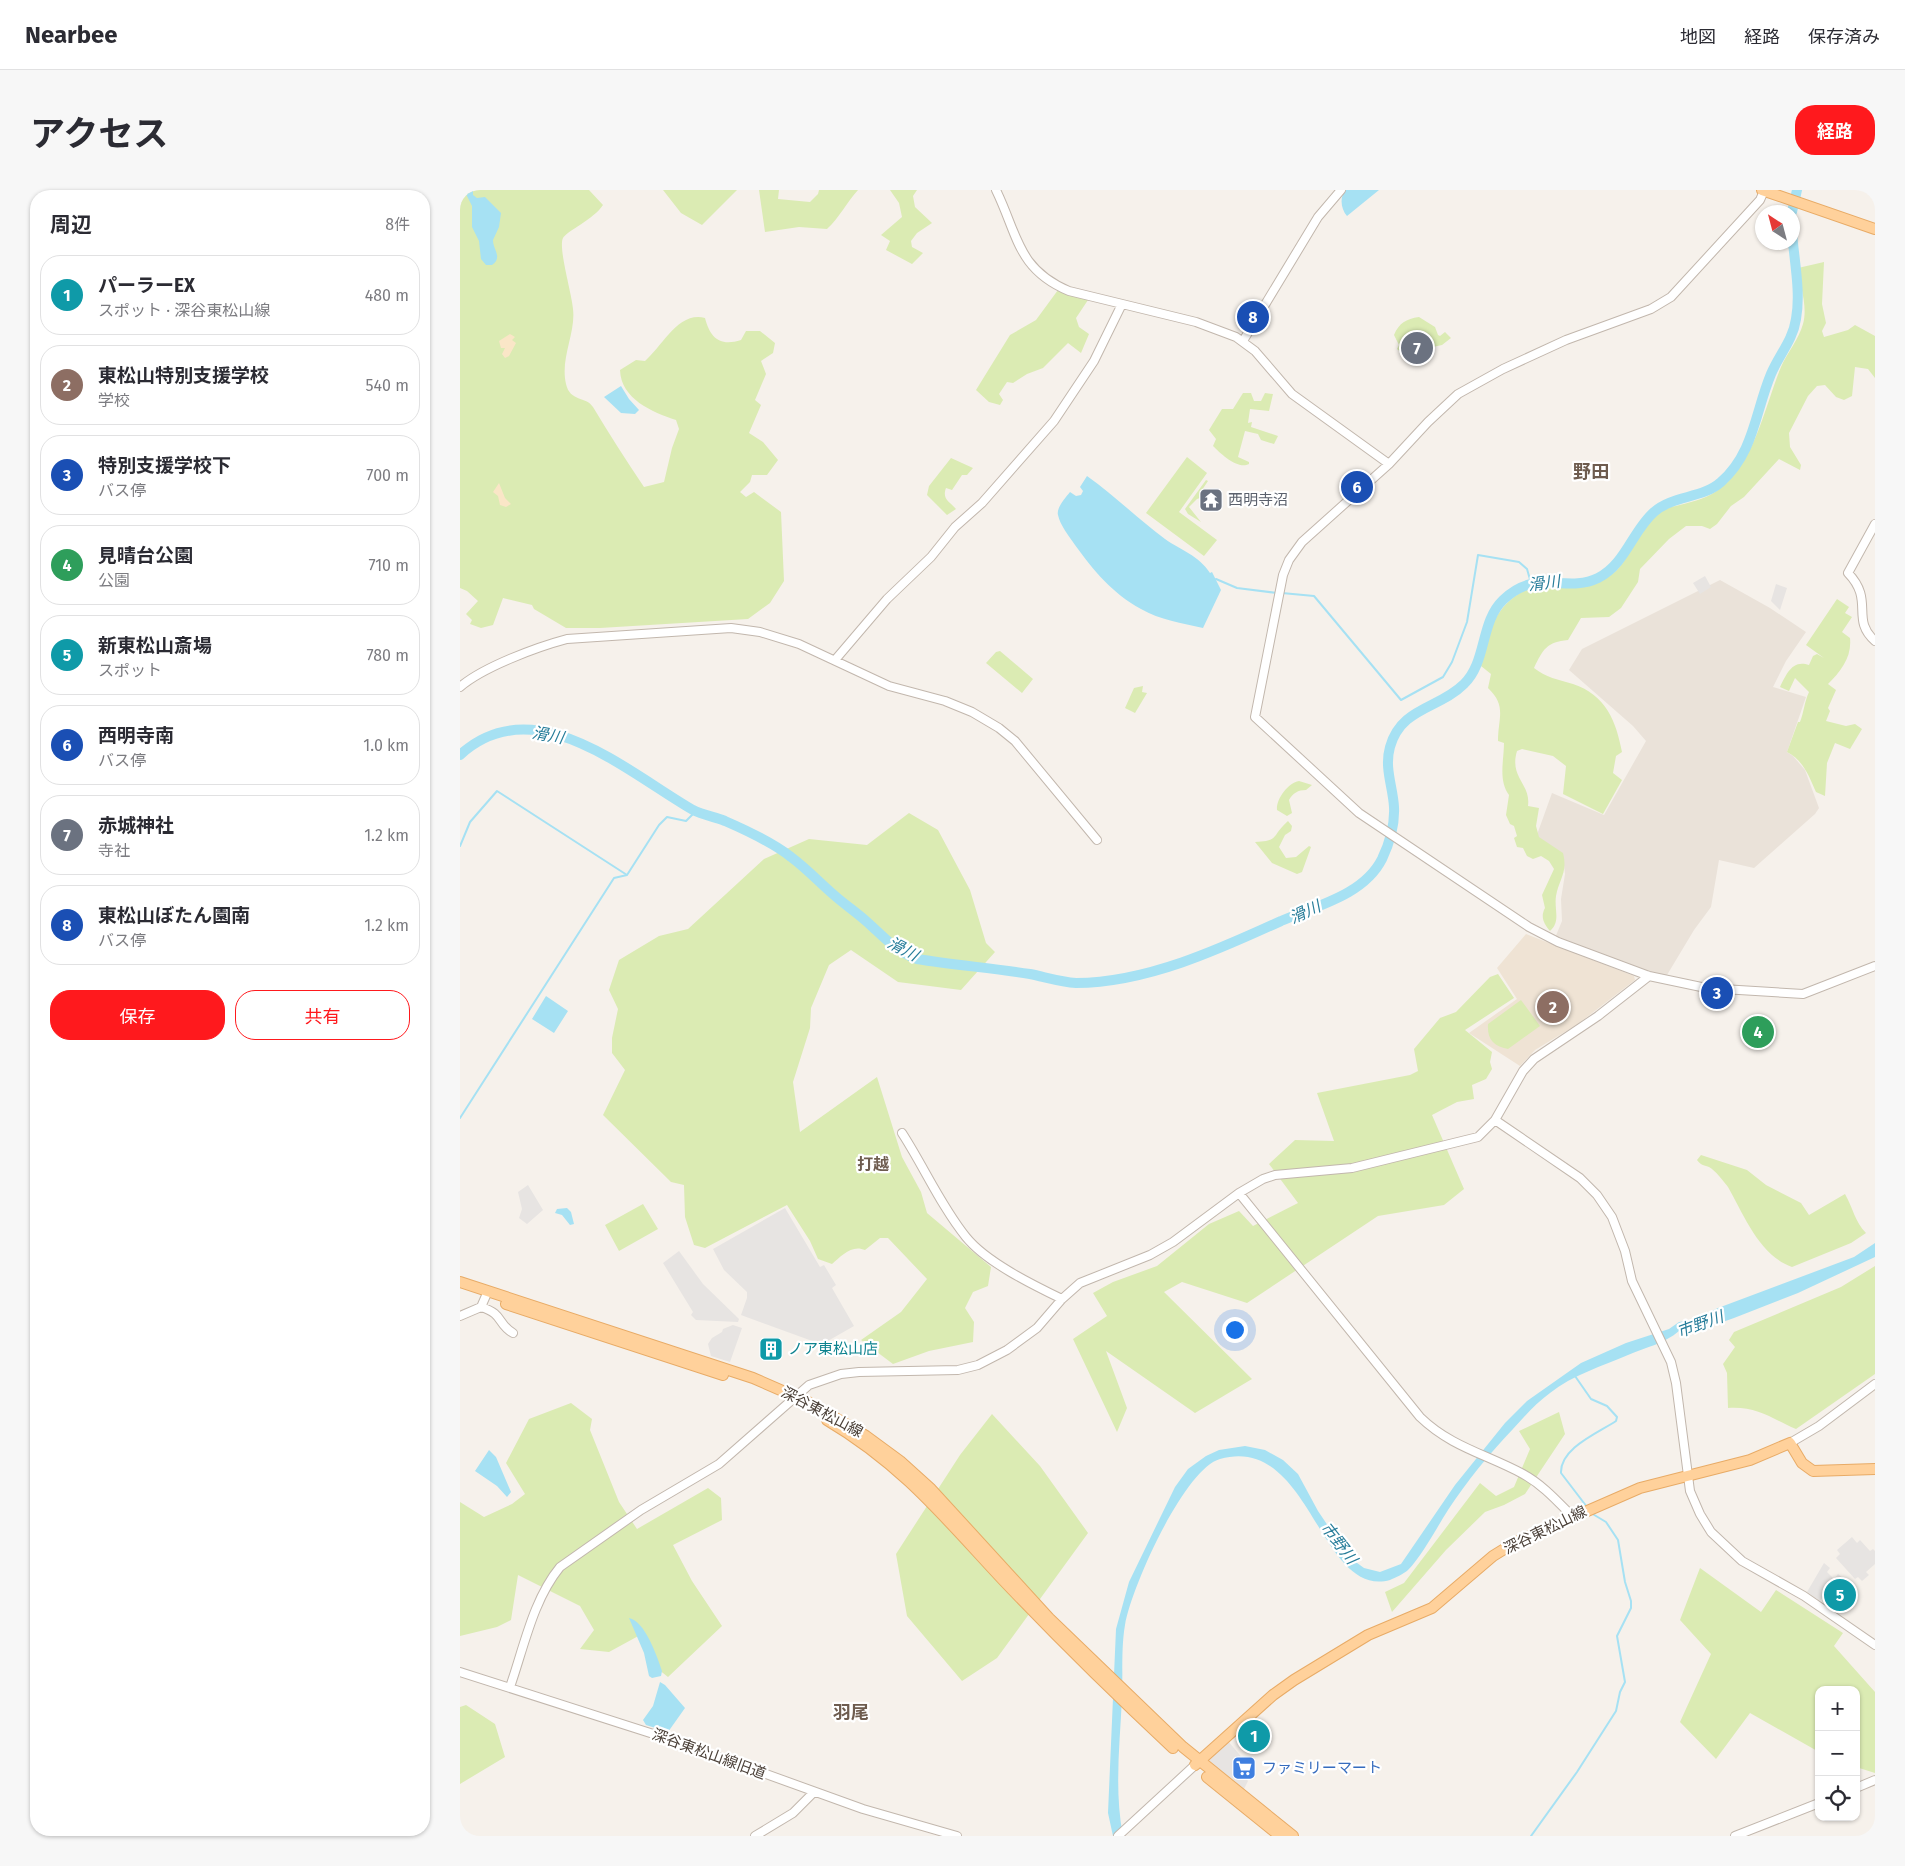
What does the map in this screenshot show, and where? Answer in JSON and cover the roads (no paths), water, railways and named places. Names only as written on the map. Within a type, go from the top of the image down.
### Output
[{"type":"main road","points":[[1763,190],[1875,229]]},
{"type":"main road","name":"深谷東松山線","points":[[460,1282],[485,1299]]},
{"type":"main road","name":"深谷東松山線","points":[[460,1290],[793,1399],[866,1436],[916,1474],[946,1504],[1005,1572],[1102,1675],[1196,1764],[1273,1694],[1368,1634],[1432,1608],[1493,1556],[1514,1543],[1587,1509],[1652,1484],[1750,1460],[1790,1443]]},
{"type":"main road","points":[[1790,1443],[1802,1463],[1813,1471],[1875,1470]]},
{"type":"main road","points":[[1196,1764],[1269,1822],[1293,1836]]},
{"type":"main road","points":[[1261,1836],[1269,1822]]},
{"type":"main road","points":[[1269,1822],[1280,1836]]},
{"type":"street","points":[[996,190],[1021,249],[1033,268],[1049,282],[1069,291],[1196,322],[1243,341],[1264,360],[1292,394],[1389,464]]},
{"type":"street","points":[[1243,341],[1318,216],[1341,190]]},
{"type":"street","points":[[1763,190],[1760,200],[1671,297],[1651,309],[1566,340],[1473,384],[1445,405],[1389,464],[1302,542],[1289,560],[1278,595],[1255,714],[1260,723],[1344,800],[1381,829],[1543,935],[1649,976],[1706,988],[1793,995],[1810,993],[1875,966]]},
{"type":"street","points":[[835,660],[887,599],[931,557],[955,527],[982,503],[1054,421],[1094,361],[1122,304]]},
{"type":"street","points":[[1875,524],[1848,574],[1861,584],[1865,592],[1868,602],[1865,615],[1866,628],[1875,641]]},
{"type":"street","points":[[460,687],[479,673],[546,645],[578,637],[715,628],[748,629],[800,644],[890,686],[945,700],[972,712],[999,728],[1015,741],[1097,840]]},
{"type":"street","points":[[510,1687],[544,1589],[560,1568],[641,1510],[719,1464],[809,1384],[841,1374],[958,1370],[978,1365],[1006,1350],[1037,1328],[1062,1299],[1080,1283],[1150,1255],[1173,1242],[1239,1193],[1263,1179],[1275,1175],[1352,1168],[1478,1137],[1495,1120],[1523,1071],[1534,1059],[1598,1016],[1649,976]]},
{"type":"street","points":[[1495,1120],[1573,1172],[1597,1195],[1612,1217],[1625,1251],[1632,1281],[1667,1353],[1676,1383],[1690,1491],[1700,1514],[1711,1532],[1730,1551],[1804,1596],[1875,1645]]},
{"type":"street","points":[[902,1133],[966,1238],[982,1252],[1021,1278],[1062,1299]]},
{"type":"street","points":[[1239,1193],[1420,1417],[1444,1437],[1470,1451],[1499,1462],[1544,1488],[1572,1516]]},
{"type":"street","points":[[460,1316],[485,1299],[505,1328],[513,1333]]},
{"type":"street","points":[[1790,1443],[1819,1426],[1875,1384]]},
{"type":"street","name":"深谷東松山線旧道","points":[[460,1672],[668,1739],[863,1810],[957,1836]]},
{"type":"street","points":[[1118,1836],[1196,1764]]},
{"type":"street","points":[[1860,1786],[1875,1780]]},
{"type":"street","points":[[755,1836],[793,1813],[814,1792]]},
{"type":"street","points":[[1736,1836],[1815,1805]]},
{"type":"water","points":[[464,190],[473,190],[473,195],[477,198],[485,197],[501,213],[499,227],[493,240],[497,259],[492,265],[486,265],[481,259],[479,241],[472,227],[472,206]]},
{"type":"water","points":[[1346,190],[1379,190],[1347,216],[1343,210],[1342,203],[1342,196]]},
{"type":"water","points":[[621,386],[639,410],[635,414],[621,413],[604,397]]},
{"type":"water","points":[[1087,476],[1155,531],[1195,557],[1210,573],[1212,572],[1221,590],[1203,628],[1156,616],[1131,603],[1112,589],[1082,555],[1063,527],[1059,519],[1058,509],[1070,492],[1076,496],[1081,495],[1083,491],[1080,487]]},
{"type":"water","points":[[546,996],[568,1011],[554,1033],[532,1019]]},
{"type":"water","points":[[567,1208],[571,1212],[574,1224],[570,1225],[562,1215],[555,1213],[557,1209]]},
{"type":"water","name":"市野川","points":[[1875,1243],[1875,1257],[1798,1293],[1700,1330],[1679,1331],[1661,1342],[1588,1371],[1559,1387],[1535,1406],[1495,1448],[1455,1499],[1413,1564],[1405,1573],[1390,1580],[1366,1579],[1346,1565],[1329,1543],[1295,1491],[1275,1470],[1251,1458],[1220,1459],[1206,1467],[1191,1484],[1161,1532],[1137,1585],[1129,1608],[1123,1643],[1118,1766],[1120,1819],[1123,1836],[1113,1836],[1108,1813],[1116,1629],[1129,1582],[1175,1487],[1188,1469],[1206,1456],[1219,1450],[1245,1446],[1265,1450],[1283,1460],[1298,1474],[1318,1511],[1349,1557],[1364,1568],[1380,1572],[1401,1564],[1455,1485],[1505,1423],[1527,1401],[1581,1363],[1626,1343],[1669,1329],[1679,1322],[1693,1320],[1718,1308],[1854,1257]]},
{"type":"water","points":[[489,1450],[496,1457],[511,1492],[507,1497],[497,1486],[475,1471]]},
{"type":"water","points":[[629,1618],[640,1625],[650,1640],[662,1671],[661,1676],[652,1678],[649,1676],[644,1653]]},
{"type":"water","points":[[660,1682],[665,1685],[685,1708],[668,1732],[646,1725],[643,1720],[653,1706]]},
{"type":"waterway","name":"滑川","points":[[1794,205],[1797,190]]},
{"type":"waterway","name":"滑川","points":[[460,755],[489,736],[518,730],[549,732],[580,743],[610,758],[693,810],[734,825],[776,846],[802,866],[890,943],[902,952],[917,959],[1030,974],[1076,983],[1129,977],[1156,971],[1208,953],[1338,898],[1364,882],[1374,871],[1385,853],[1393,827],[1394,807],[1388,770],[1388,755],[1395,734],[1412,716],[1443,699],[1464,684],[1477,665],[1490,619],[1503,600],[1515,590],[1528,585],[1539,583],[1574,584],[1598,578],[1615,565],[1640,528],[1654,512],[1670,503],[1713,487],[1732,471],[1747,445],[1771,374],[1789,341],[1794,327],[1798,298],[1794,250]]},
{"type":"waterway","points":[[1282,593],[1314,596],[1401,700],[1443,677],[1452,662],[1467,622],[1478,555],[1519,562],[1527,569],[1531,583]]},
{"type":"waterway","points":[[1216,579],[1237,588],[1277,593]]},
{"type":"waterway","points":[[460,846],[470,822],[497,791],[627,875]]},
{"type":"waterway","points":[[460,1118],[614,878],[627,875],[659,825],[667,817],[686,821],[696,811]]},
{"type":"waterway","points":[[1575,1376],[1591,1399],[1607,1406],[1617,1417],[1616,1421],[1581,1442],[1562,1464],[1561,1473],[1587,1507]]},
{"type":"waterway","points":[[1531,1836],[1577,1772],[1616,1711],[1620,1692],[1625,1682],[1617,1636],[1631,1608],[1631,1601],[1625,1582],[1618,1540],[1606,1522],[1591,1513]]},
{"type":"place","name":"東松山ぼたん園南","points":[[1253,317]]},
{"type":"place","name":"赤城神社","points":[[1417,348]]},
{"type":"place","name":"西明寺南","points":[[1357,487]]},
{"type":"place","name":"西明寺沼","points":[[1211,500]]},
{"type":"place","name":"特別支援学校下","points":[[1717,993]]},
{"type":"place","name":"東松山特別支援学校","points":[[1553,1007]]},
{"type":"place","name":"見晴台公園","points":[[1758,1032]]},
{"type":"place","name":"ノア東松山店","points":[[771,1349]]},
{"type":"place","name":"新東松山斎場","points":[[1840,1595]]},
{"type":"place","name":"パーラーEX","points":[[1254,1736]]},
{"type":"place","name":"ファミリーマート","points":[[1244,1768]]},
{"type":"district","name":"野田","points":[[1591,472]]},
{"type":"district","name":"打越","points":[[873,1164]]},
{"type":"district","name":"羽尾","points":[[851,1713]]}]
